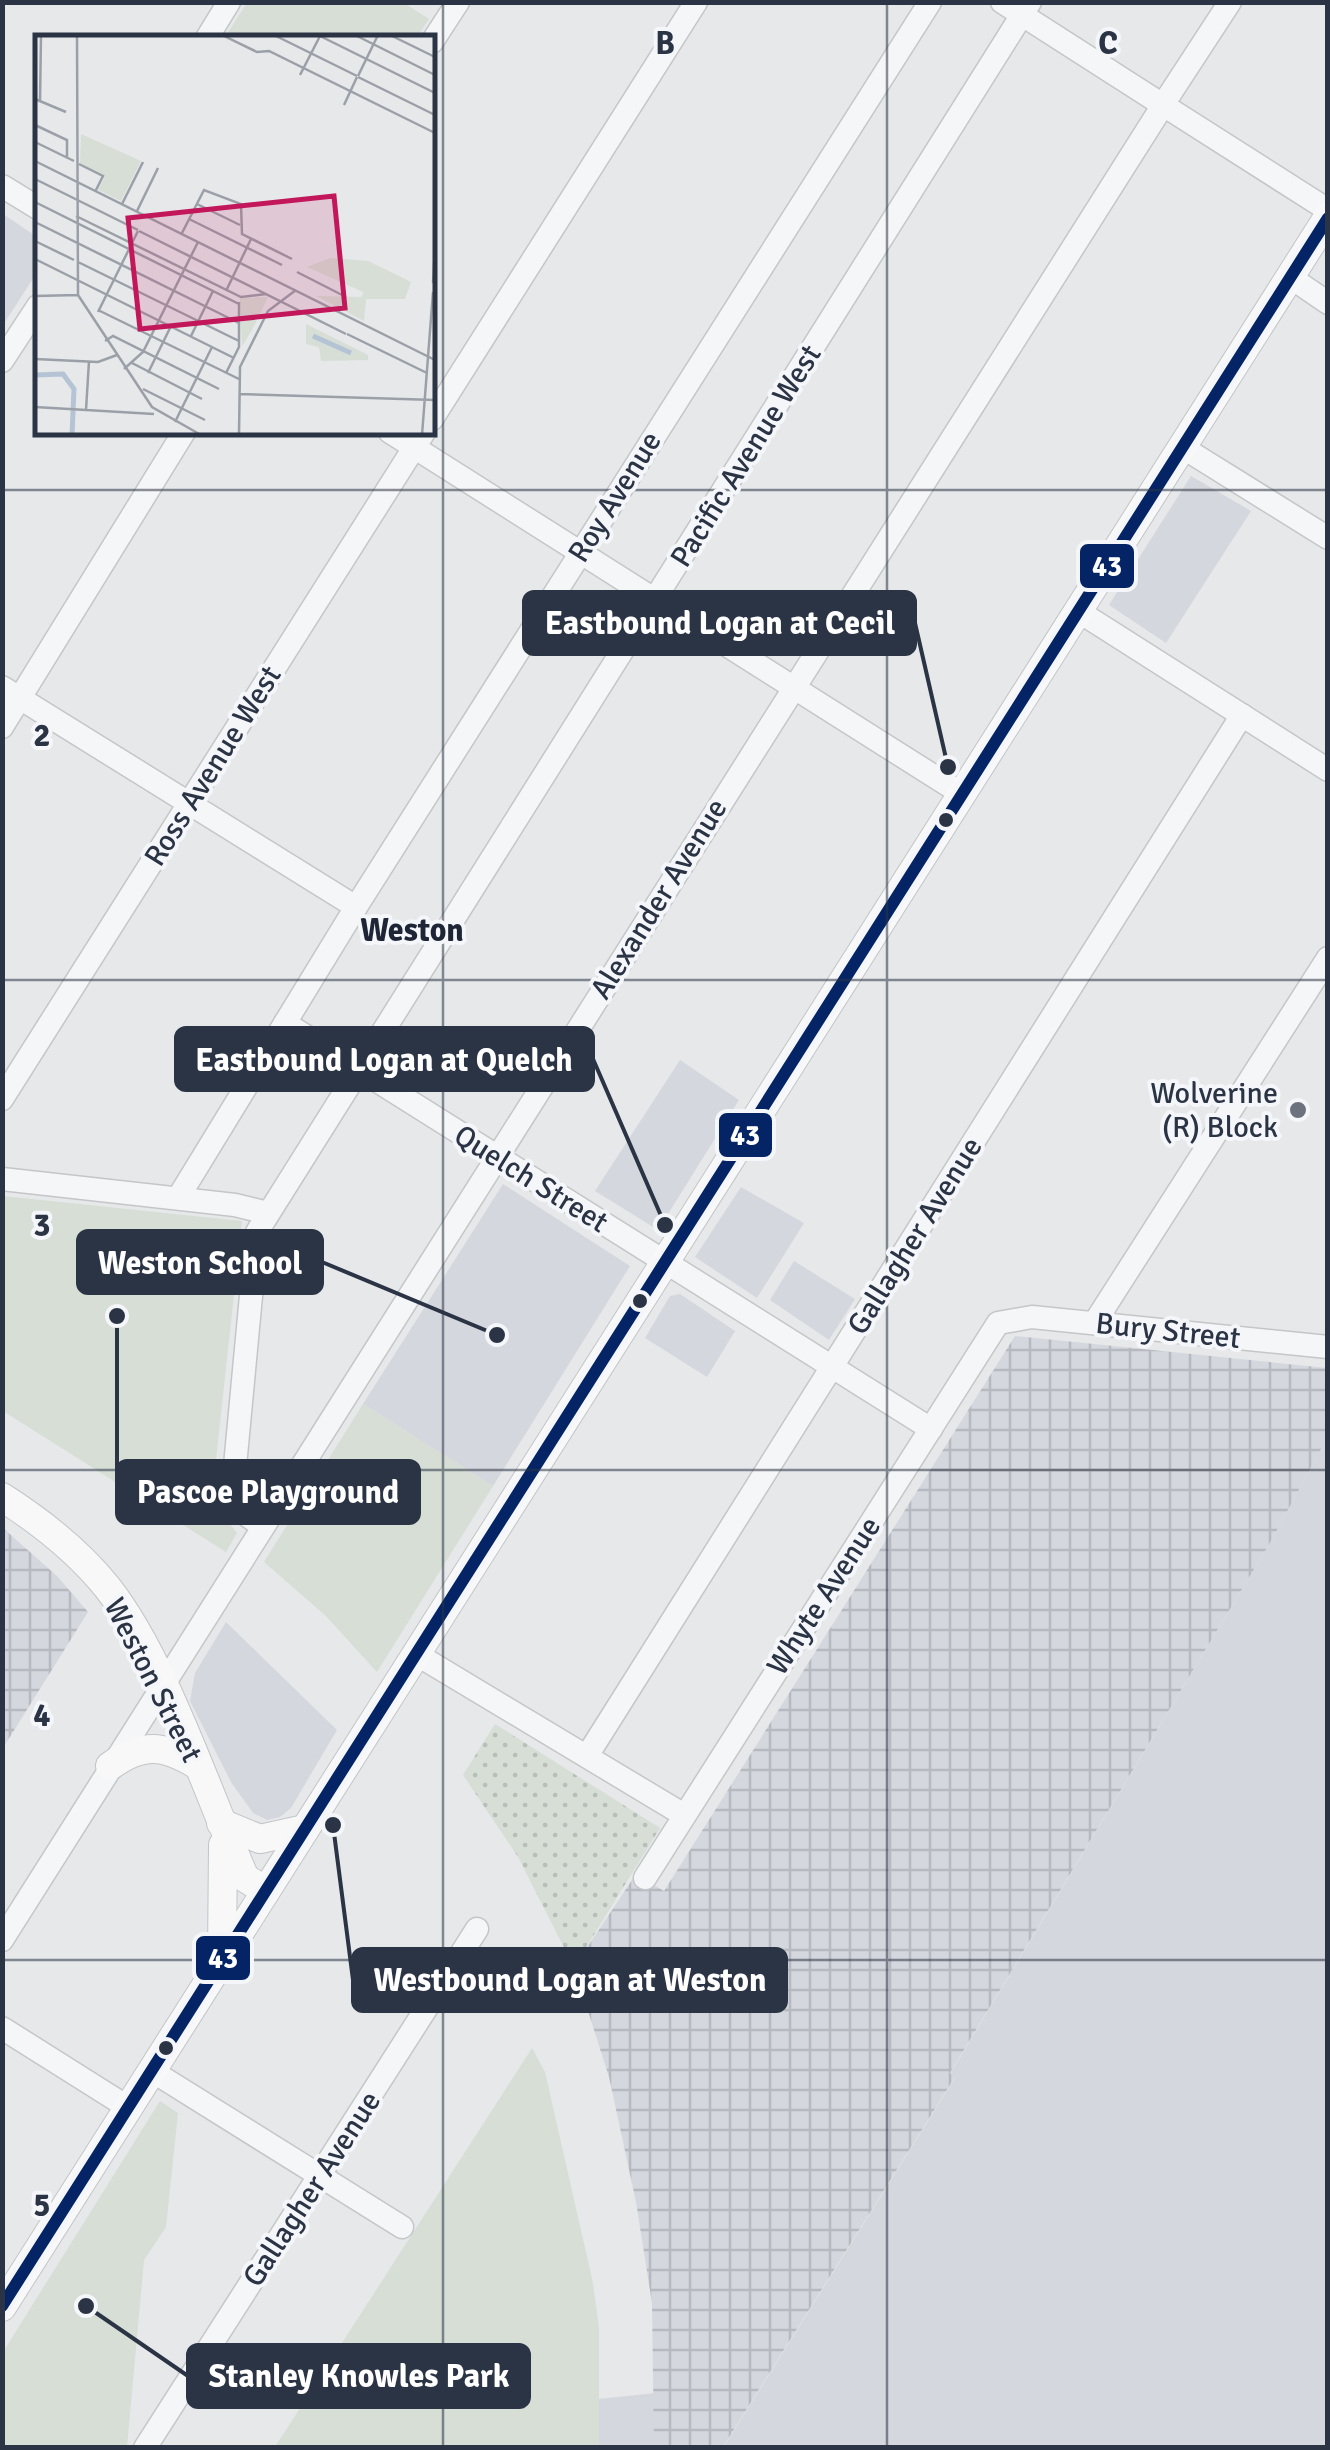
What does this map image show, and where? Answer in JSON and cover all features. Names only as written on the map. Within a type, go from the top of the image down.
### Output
[{"type":"main road","points":[[2,2307],[1328,214]]},
{"type":"main road","name":"Weston Street","points":[[2,1497],[59,1538],[107,1588],[132,1626],[162,1686],[245,1878],[266,1891]]},
{"type":"main road","points":[[110,1766],[131,1751],[150,1747],[169,1750],[196,1765]]},
{"type":"main road","points":[[222,1960],[226,1882],[221,1823],[260,1838],[280,1838],[304,1829]]},
{"type":"street","points":[[208,35],[228,2]]},
{"type":"street","points":[[435,37],[458,2]]},
{"type":"street","points":[[435,415],[696,2]]},
{"type":"street","name":"Roy Avenue","points":[[178,1198],[356,907],[930,2]]},
{"type":"street","name":"Alexander Avenue","points":[[2,1940],[1230,2]]},
{"type":"street","points":[[1018,7],[1328,214]]},
{"type":"street","name":"Pacific Avenue West","points":[[262,1526],[235,1507],[232,1498],[257,1232],[656,600],[1018,7]]},
{"type":"street","points":[[2,186],[35,206]]},
{"type":"street","points":[[1290,277],[1328,303]]},
{"type":"street","points":[[2,361],[35,311]]},
{"type":"street","points":[[2,727],[12,692],[182,435]]},
{"type":"street","points":[[420,441],[580,552],[962,794]]},
{"type":"street","name":"Ross Avenue West","points":[[2,1099],[420,441]]},
{"type":"street","points":[[1182,447],[1328,538]]},
{"type":"street","points":[[1078,611],[1328,770]]},
{"type":"street","points":[[12,692],[356,907]]},
{"type":"street","name":"Gallagher Avenue","points":[[587,1756],[1242,715]]},
{"type":"street","points":[[1095,1322],[1328,958]]},
{"type":"street","name":"Quelch Street","points":[[284,1023],[932,1429]]},
{"type":"street","points":[[2,1179],[178,1198],[268,1213]]},
{"type":"street","name":"Bury Street","points":[[1008,1319],[1095,1322],[1328,1347]]},
{"type":"street","name":"Whyte Avenue","points":[[644,1878],[994,1326],[1008,1319]]},
{"type":"street","points":[[416,1654],[684,1815]]},
{"type":"street","name":"Gallagher Avenue","points":[[146,2448],[477,1929]]},
{"type":"street","points":[[2,2028],[129,2108]]},
{"type":"street","points":[[152,2071],[402,2227]]},
{"type":"shaded area","points":[[247,3],[404,3],[429,19],[418,35],[226,35]]},
{"type":"shaded area","points":[[3,214],[35,236],[35,276],[3,325]]},
{"type":"shaded area","points":[[1191,476],[1251,511],[1166,643],[1109,605]]},
{"type":"shaded area","points":[[680,1060],[739,1100],[658,1230],[595,1191]]},
{"type":"shaded area","points":[[503,1184],[630,1266],[493,1486],[363,1404]]},
{"type":"shaded area","points":[[741,1187],[804,1223],[757,1298],[695,1257]]},
{"type":"shaded area","points":[[3,1196],[242,1221],[214,1478],[218,1509],[237,1533],[226,1552],[3,1411]]},
{"type":"shaded area","points":[[794,1261],[855,1299],[829,1340],[770,1300]]},
{"type":"shaded area","points":[[680,1294],[735,1331],[707,1377],[645,1338],[670,1296]]},
{"type":"shaded area","points":[[1015,1336],[1327,1368],[1327,1438],[1271,1541],[950,2073],[955,2077],[723,2447],[654,2447],[652,2303],[636,2202],[609,2077],[574,1967],[636,1874],[664,1891]]},
{"type":"shaded area","points":[[363,1404],[493,1486],[377,1672],[326,1616],[264,1562]]},
{"type":"shaded area","points":[[1327,1438],[1327,2447],[723,2448],[955,2078],[950,2074],[1271,1541]]},
{"type":"shaded area","points":[[3,1528],[57,1576],[88,1612],[3,1748]]},
{"type":"shaded area","points":[[226,1622],[337,1730],[291,1808],[280,1817],[267,1820],[253,1813],[231,1782],[190,1701],[195,1673]]},
{"type":"shaded area","points":[[495,1724],[660,1828],[574,1967],[518,1857],[463,1775]]},
{"type":"shaded area","points":[[532,2048],[545,2072],[593,2283],[599,2328],[599,2447],[275,2447]]},
{"type":"shaded area","points":[[160,2101],[178,2113],[166,2227],[144,2260],[127,2447],[3,2447],[3,2352]]},
{"type":"shaded area","points":[[655,2393],[654,2447],[599,2448],[599,2399]]},
{"type":"transit line","name":"43","points":[[2,2306],[1328,218]]},
{"type":"place","name":"Eastbound Logan at Cecil","points":[[948,767]]},
{"type":"place","name":"Wolverine (R) Block","points":[[1298,1110]]},
{"type":"place","name":"Eastbound Logan at Quelch","points":[[665,1225]]},
{"type":"place","name":"Pascoe Playground","points":[[117,1316]]},
{"type":"place","name":"Weston School","points":[[497,1335]]},
{"type":"place","name":"Westbound Logan at Weston","points":[[333,1825]]},
{"type":"place","name":"Stanley Knowles Park","points":[[86,2306]]},
{"type":"district","name":"Weston","points":[[412,930]]}]
